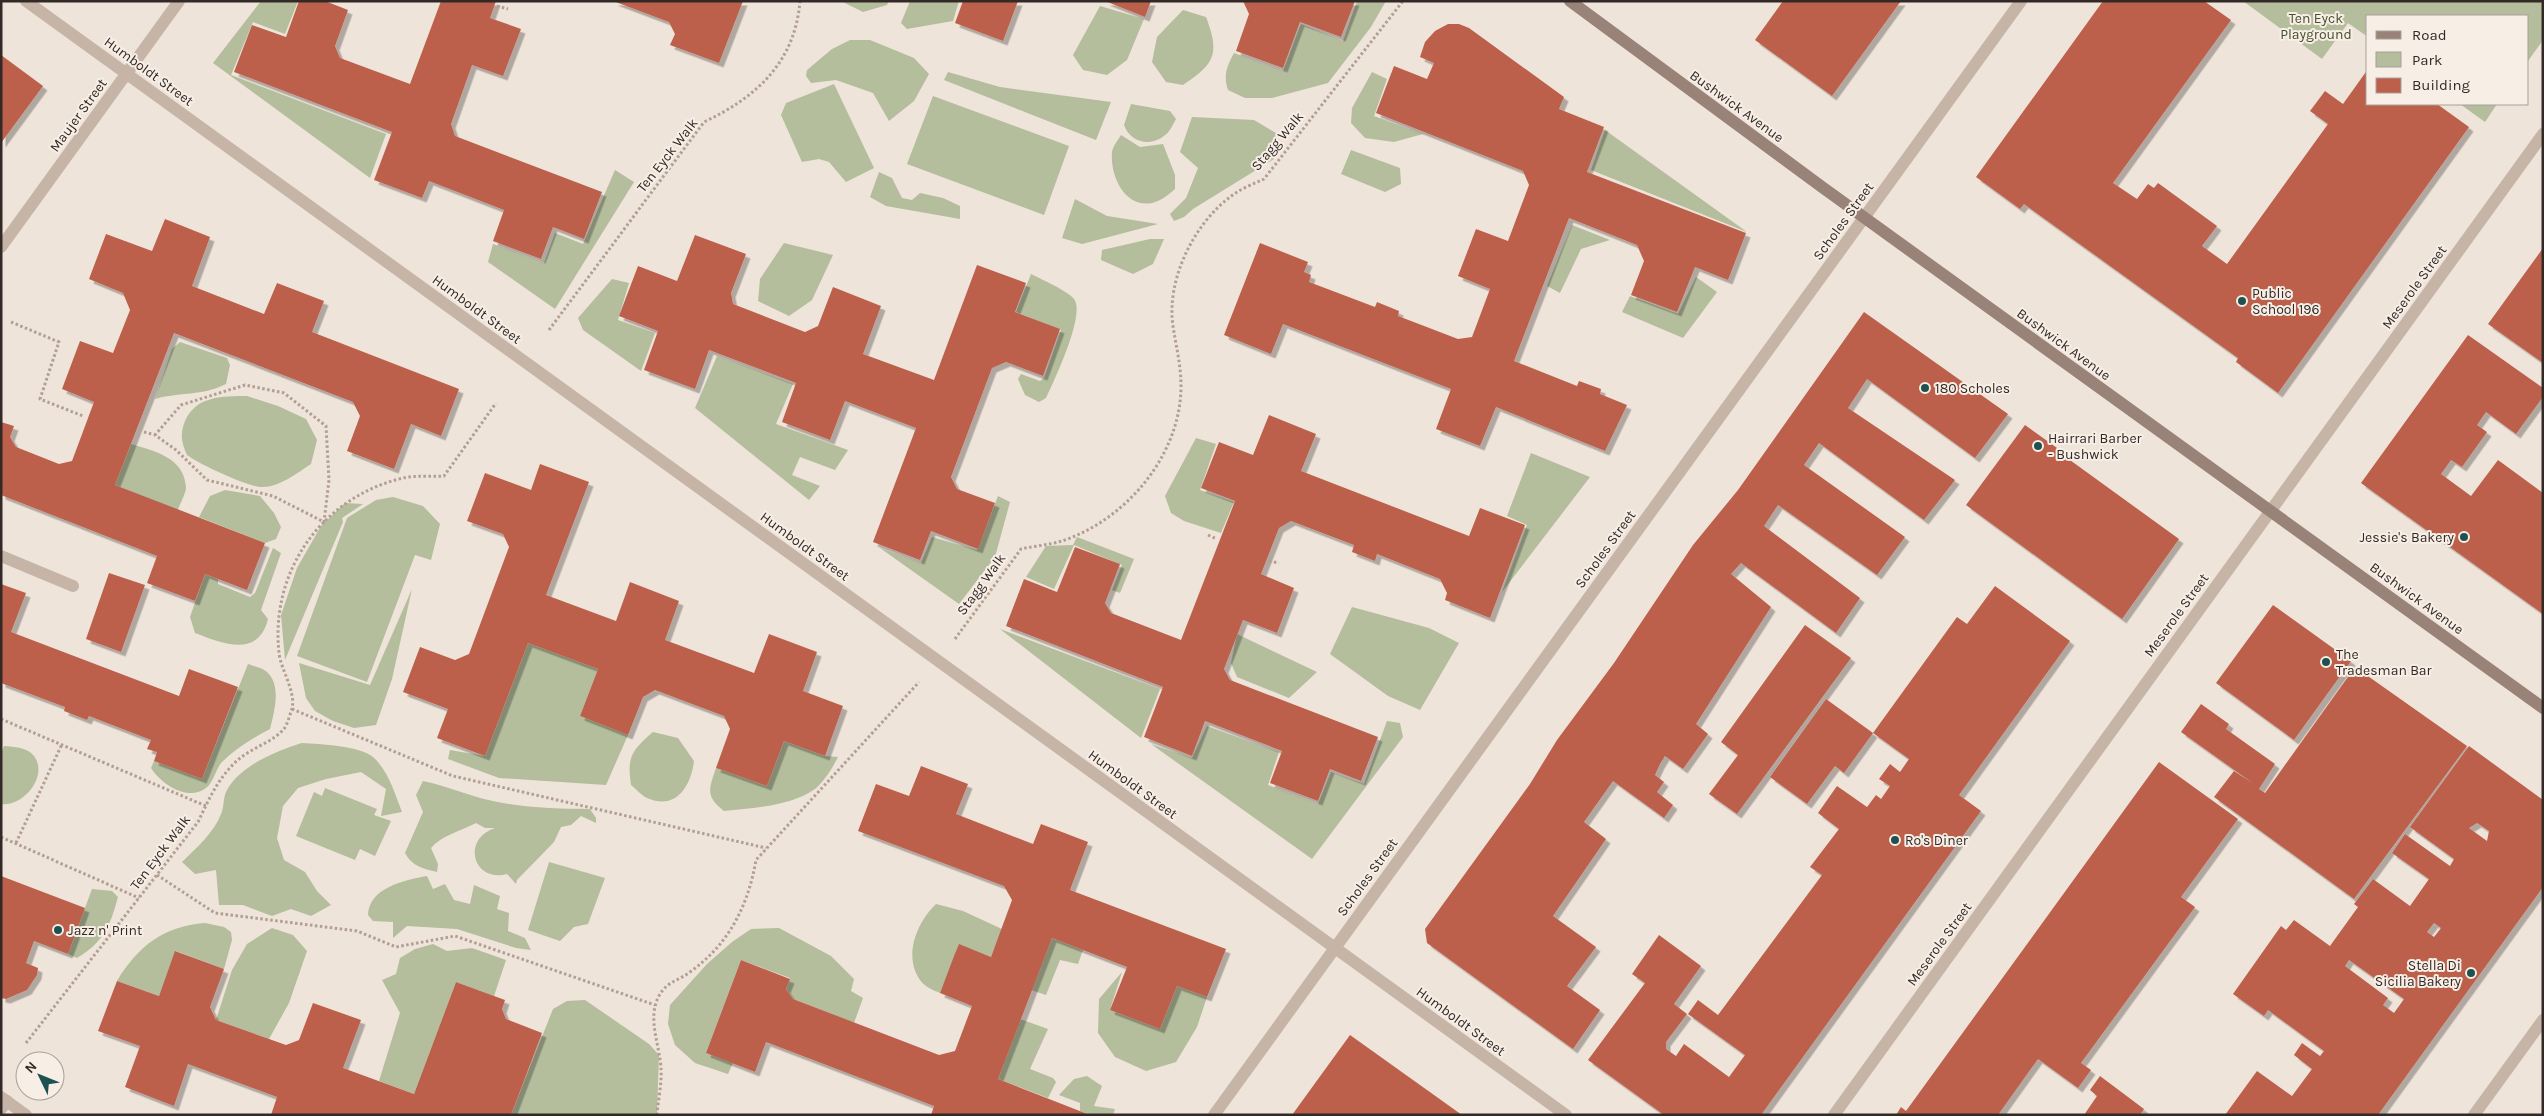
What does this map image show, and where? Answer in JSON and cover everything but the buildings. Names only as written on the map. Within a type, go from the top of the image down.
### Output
[{"type":"main road","name":"Bushwick Avenue","points":[[1570,1],[1864,218],[2543,708]]},
{"type":"street","name":"Humboldt Street","points":[[26,1],[1566,1115]]},
{"type":"street","name":"Maujer Street","points":[[1,247],[179,1]]},
{"type":"street","name":"Scholes Street","points":[[1214,1115],[2021,1]]},
{"type":"street","name":"Meserole Street","points":[[1834,1115],[2543,134]]},
{"type":"street","points":[[1,556],[72,586]]},
{"type":"street","points":[[2474,1115],[2543,1020]]},
{"type":"street","points":[[3,1102],[26,1115]]},
{"type":"path","name":"Ten Eyck Walk","points":[[549,330],[704,122],[734,108],[761,88],[785,55],[799,17],[800,1]]},
{"type":"path","name":"Stagg Walk","points":[[657,1115],[661,1070],[652,1014],[660,994],[675,978],[689,974],[718,949],[740,917],[751,886],[756,860],[938,662],[1021,549],[1062,541],[1098,524],[1131,500],[1157,466],[1174,427],[1181,387],[1177,344],[1172,325],[1174,287],[1185,254],[1203,224],[1231,196],[1264,179],[1403,1]]},
{"type":"path","points":[[497,6],[508,9]]},
{"type":"path","points":[[11,322],[59,342],[40,399],[83,416]]},
{"type":"path","points":[[155,435],[181,405],[246,385],[284,393],[326,426],[329,480],[324,522]]},
{"type":"path","points":[[496,403],[444,476],[404,478],[374,488],[343,505],[324,522],[302,549],[285,582],[278,622],[279,655],[291,693],[292,709],[453,776],[766,848]]},
{"type":"path","points":[[144,432],[155,435],[176,450],[207,480],[273,496],[324,522]]},
{"type":"path","points":[[1208,535],[1217,539]]},
{"type":"path","points":[[1269,561],[1279,564]]},
{"type":"path","name":"Ten Eyck Walk","points":[[26,1043],[198,822],[214,788],[239,759],[284,730],[292,709]]},
{"type":"path","points":[[1,719],[206,806]]},
{"type":"path","points":[[16,843],[62,744]]},
{"type":"path","points":[[1,837],[138,898]]},
{"type":"path","points":[[157,875],[215,913],[357,931],[396,947],[455,936],[656,1005]]},
{"type":"green space","points":[[261,1],[298,1],[285,34],[253,22],[231,75],[386,134],[370,178],[213,63]]},
{"type":"green space","points":[[841,1],[889,1],[887,5],[863,12]]},
{"type":"green space","points":[[910,1],[959,1],[953,21],[907,29],[901,23]]},
{"type":"green space","points":[[1357,1],[1386,1],[1371,27],[1328,83],[1272,98],[1245,98],[1228,90],[1226,71],[1234,53],[1283,71],[1301,24],[1343,41]]},
{"type":"green space","name":"Ten Eyck Playground","points":[[2243,1],[2543,1],[2543,40],[2529,60],[2529,15],[2366,15],[2366,36],[2348,23],[2322,59]]},
{"type":"green space","points":[[1100,6],[1144,19],[1127,60],[1107,75],[1083,70],[1073,55]]},
{"type":"green space","points":[[1183,10],[1206,17],[1213,40],[1213,49],[1212,57],[1208,64],[1194,78],[1183,85],[1166,82],[1152,62],[1157,37]]},
{"type":"green space","points":[[850,40],[870,40],[914,58],[929,74],[914,101],[889,121],[873,93],[836,80],[811,83],[806,76],[807,70],[832,49]]},
{"type":"green space","points":[[948,72],[1000,87],[1111,102],[1096,140],[944,80]]},
{"type":"green space","points":[[1372,72],[1387,79],[1374,116],[1423,134],[1394,142],[1365,138],[1351,123],[1352,108]]},
{"type":"green space","points":[[834,84],[874,168],[846,182],[829,162],[819,159],[802,162],[781,115],[786,103]]},
{"type":"green space","points":[[933,96],[1069,146],[1044,215],[907,164]]},
{"type":"green space","points":[[1131,104],[1170,111],[1176,119],[1167,134],[1153,141],[1141,141],[1131,136],[1124,125]]},
{"type":"green space","points":[[2461,105],[2496,105],[2485,122]]},
{"type":"green space","points":[[1192,117],[1254,120],[1276,133],[1274,159],[1193,209],[1184,217],[1174,221],[1170,214],[1186,198],[1198,168],[1180,152]]},
{"type":"green space","points":[[1605,130],[1747,232],[1591,170]]},
{"type":"green space","points":[[1121,135],[1140,147],[1163,144],[1175,175],[1175,189],[1167,196],[1152,203],[1142,203],[1127,195],[1121,188],[1113,170],[1112,152],[1114,145]]},
{"type":"green space","points":[[1351,150],[1400,168],[1401,184],[1385,192],[1341,174]]},
{"type":"green space","points":[[615,170],[634,182],[555,309],[488,262],[493,244],[544,263],[555,233],[583,244]]},
{"type":"green space","points":[[879,172],[892,178],[902,198],[912,200],[920,193],[943,198],[960,206],[960,219],[886,206],[870,197]]},
{"type":"green space","points":[[1075,199],[1107,216],[1158,224],[1082,244],[1062,238]]},
{"type":"green space","points":[[1572,225],[1610,240],[1581,249],[1560,293],[1547,286]]},
{"type":"green space","points":[[1150,239],[1164,239],[1153,264],[1133,274],[1101,260],[1102,250]]},
{"type":"green space","points":[[784,243],[833,255],[812,300],[789,316],[758,301],[760,279]]},
{"type":"green space","points":[[1031,274],[1066,292],[1074,299],[1077,307],[1073,332],[1062,363],[1046,398],[1039,402],[1025,395],[1018,379],[1021,374],[1040,381],[1044,378],[1061,330],[1016,312]]},
{"type":"green space","points":[[1696,277],[1717,292],[1683,338],[1622,312],[1630,296],[1678,314]]},
{"type":"green space","points":[[612,279],[629,283],[618,320],[655,333],[641,371],[583,330],[578,318]]},
{"type":"green space","points":[[180,342],[227,358],[230,365],[226,384],[200,392],[155,399],[172,349]]},
{"type":"green space","points":[[717,356],[793,384],[776,424],[848,450],[835,470],[800,457],[792,475],[820,486],[809,500],[695,408]]},
{"type":"green space","points":[[247,396],[278,406],[306,419],[317,440],[311,464],[282,482],[262,487],[224,474],[187,455],[182,442],[182,430],[185,421],[196,407],[203,402],[219,397]]},
{"type":"green space","points":[[1196,438],[1216,444],[1200,490],[1234,502],[1221,533],[1184,521],[1171,513],[1165,496]]},
{"type":"green space","points":[[131,444],[149,449],[166,457],[180,469],[186,487],[178,510],[115,485]]},
{"type":"green space","points":[[1531,453],[1590,477],[1502,592],[1527,525],[1507,516]]},
{"type":"green space","points":[[225,490],[260,496],[274,513],[281,527],[276,539],[265,543],[199,517],[210,496]]},
{"type":"green space","points":[[998,496],[1010,502],[995,557],[959,604],[880,548],[921,563],[932,537],[977,550]]},
{"type":"green space","points":[[393,497],[423,506],[440,524],[431,560],[415,555],[367,682],[297,656],[347,518],[376,500]]},
{"type":"green space","points":[[345,503],[363,504],[342,518],[343,522],[285,660],[281,615],[297,568],[321,526]]},
{"type":"green space","points":[[1077,537],[1134,559],[1120,593],[1112,590],[1122,565],[1074,545],[1054,589],[1026,577],[1046,546],[1073,545]]},
{"type":"green space","points":[[273,548],[281,553],[261,610],[268,619],[263,631],[256,639],[239,645],[228,644],[195,633],[190,617],[205,574],[218,579],[218,584],[250,597],[255,593]]},
{"type":"green space","points":[[412,589],[392,679],[376,725],[354,728],[333,721],[315,711],[306,698],[299,663],[370,685]]},
{"type":"green space","points":[[1352,607],[1429,628],[1459,643],[1420,710],[1388,696],[1330,654]]},
{"type":"green space","points":[[1000,629],[1160,689],[1141,738]]},
{"type":"green space","points":[[1237,634],[1317,672],[1289,698],[1237,677],[1231,663]]},
{"type":"green space","points":[[528,643],[598,669],[580,716],[628,735],[606,785],[499,778],[448,759],[450,750],[485,756]]},
{"type":"green space","points":[[248,664],[261,668],[272,678],[276,699],[270,729],[227,757],[220,765],[211,782],[199,792],[183,792],[168,785],[151,768],[154,761],[202,779]]},
{"type":"green space","points":[[1387,721],[1400,723],[1403,737],[1312,859],[1151,744],[1192,758],[1207,726],[1279,752],[1268,785],[1318,804],[1331,772],[1364,784]]},
{"type":"green space","points":[[653,732],[678,738],[694,761],[685,787],[674,799],[666,801],[647,798],[631,785],[630,761],[632,755],[640,744]]},
{"type":"green space","points":[[784,741],[825,756],[838,757],[818,786],[805,795],[783,803],[747,809],[724,811],[718,806],[710,792],[716,768],[767,786]]},
{"type":"green space","points":[[302,743],[350,748],[367,753],[373,757],[387,775],[402,812],[381,816],[386,789],[361,772],[326,779],[298,788],[283,806],[277,838],[284,860],[305,872],[317,891],[331,905],[311,916],[291,909],[272,916],[243,905],[219,905],[216,870],[195,874],[182,862],[214,828],[222,812],[226,792],[240,774],[270,755]]},
{"type":"green space","points":[[4,746],[28,751],[34,756],[38,764],[36,781],[31,789],[18,801],[9,804],[1,804],[1,754]]},
{"type":"green space","points":[[423,781],[484,799],[505,803],[542,808],[590,809],[596,818],[596,823],[581,816],[571,825],[561,827],[554,842],[517,880],[516,884],[507,874],[495,875],[486,872],[479,866],[475,850],[478,841],[484,834],[495,828],[485,828],[476,823],[446,836],[431,848],[438,864],[437,872],[432,871],[415,864],[405,853],[423,812],[416,795]]},
{"type":"green space","points":[[325,788],[377,809],[374,815],[391,821],[375,856],[360,849],[355,860],[296,836],[314,792],[322,796]]},
{"type":"green space","points":[[549,862],[605,878],[588,924],[574,927],[560,941],[528,930]]},
{"type":"green space","points":[[427,876],[433,889],[445,884],[454,900],[470,904],[474,885],[500,896],[497,909],[509,913],[508,931],[525,938],[531,950],[516,948],[457,929],[407,926],[393,938],[393,922],[373,921],[368,915],[374,898],[381,892],[398,883]]},
{"type":"green space","points":[[92,889],[112,891],[118,897],[105,932],[94,946],[77,958],[68,954]]},
{"type":"green space","points":[[936,904],[963,911],[1002,929],[991,957],[959,945],[940,993],[929,988],[920,980],[915,971],[913,961],[914,940],[918,930],[929,911]]},
{"type":"green space","points":[[205,923],[224,927],[231,932],[232,940],[224,969],[176,951],[159,996],[117,981],[143,948],[154,940],[177,928]]},
{"type":"green space","points":[[272,928],[293,935],[307,951],[289,1003],[269,1039],[216,1020],[232,970],[247,944]]},
{"type":"green space","points":[[779,928],[831,956],[854,979],[851,991],[863,998],[854,1023],[793,999],[786,989],[790,978],[741,960],[706,1053],[733,1063],[728,1074],[695,1063],[675,1045],[668,1024],[670,1005],[707,964],[732,942],[751,929]]},
{"type":"green space","points":[[1052,938],[1083,950],[1078,964],[1060,960],[1046,995],[1031,990]]},
{"type":"green space","points":[[433,944],[447,951],[472,948],[506,960],[494,996],[456,982],[414,1094],[379,1081],[400,1013],[382,980],[396,974],[400,958],[415,949]]},
{"type":"green space","points":[[1122,972],[1110,1010],[1160,1029],[1177,986],[1207,997],[1197,1027],[1176,1062],[1146,1071],[1115,1057],[1098,1033],[1099,999]]},
{"type":"green space","points":[[585,1000],[649,1044],[659,1055],[657,1115],[511,1115],[553,1009],[567,1001]]},
{"type":"green space","points":[[1020,1019],[1048,1029],[1030,1069],[1053,1078],[1056,1082],[1048,1098],[998,1079]]},
{"type":"green space","points":[[1087,1076],[1102,1086],[1094,1106],[1115,1109],[1113,1115],[1091,1115],[1080,1111],[1080,1103],[1059,1095],[1074,1079]]},
{"type":"place","name":"Public School 196","points":[[2242,301]]},
{"type":"place","name":"180 Scholes","points":[[1925,388]]},
{"type":"place","name":"Hairrari Barber - Bushwick","points":[[2038,446]]},
{"type":"place","name":"Jessie's Bakery","points":[[2464,537]]},
{"type":"place","name":"The Tradesman Bar","points":[[2326,662]]},
{"type":"place","name":"Ro's Diner","points":[[1895,840]]},
{"type":"place","name":"Jazz n' Print","points":[[58,930]]},
{"type":"place","name":"Stella Di Sicilia Bakery","points":[[2471,973]]}]
